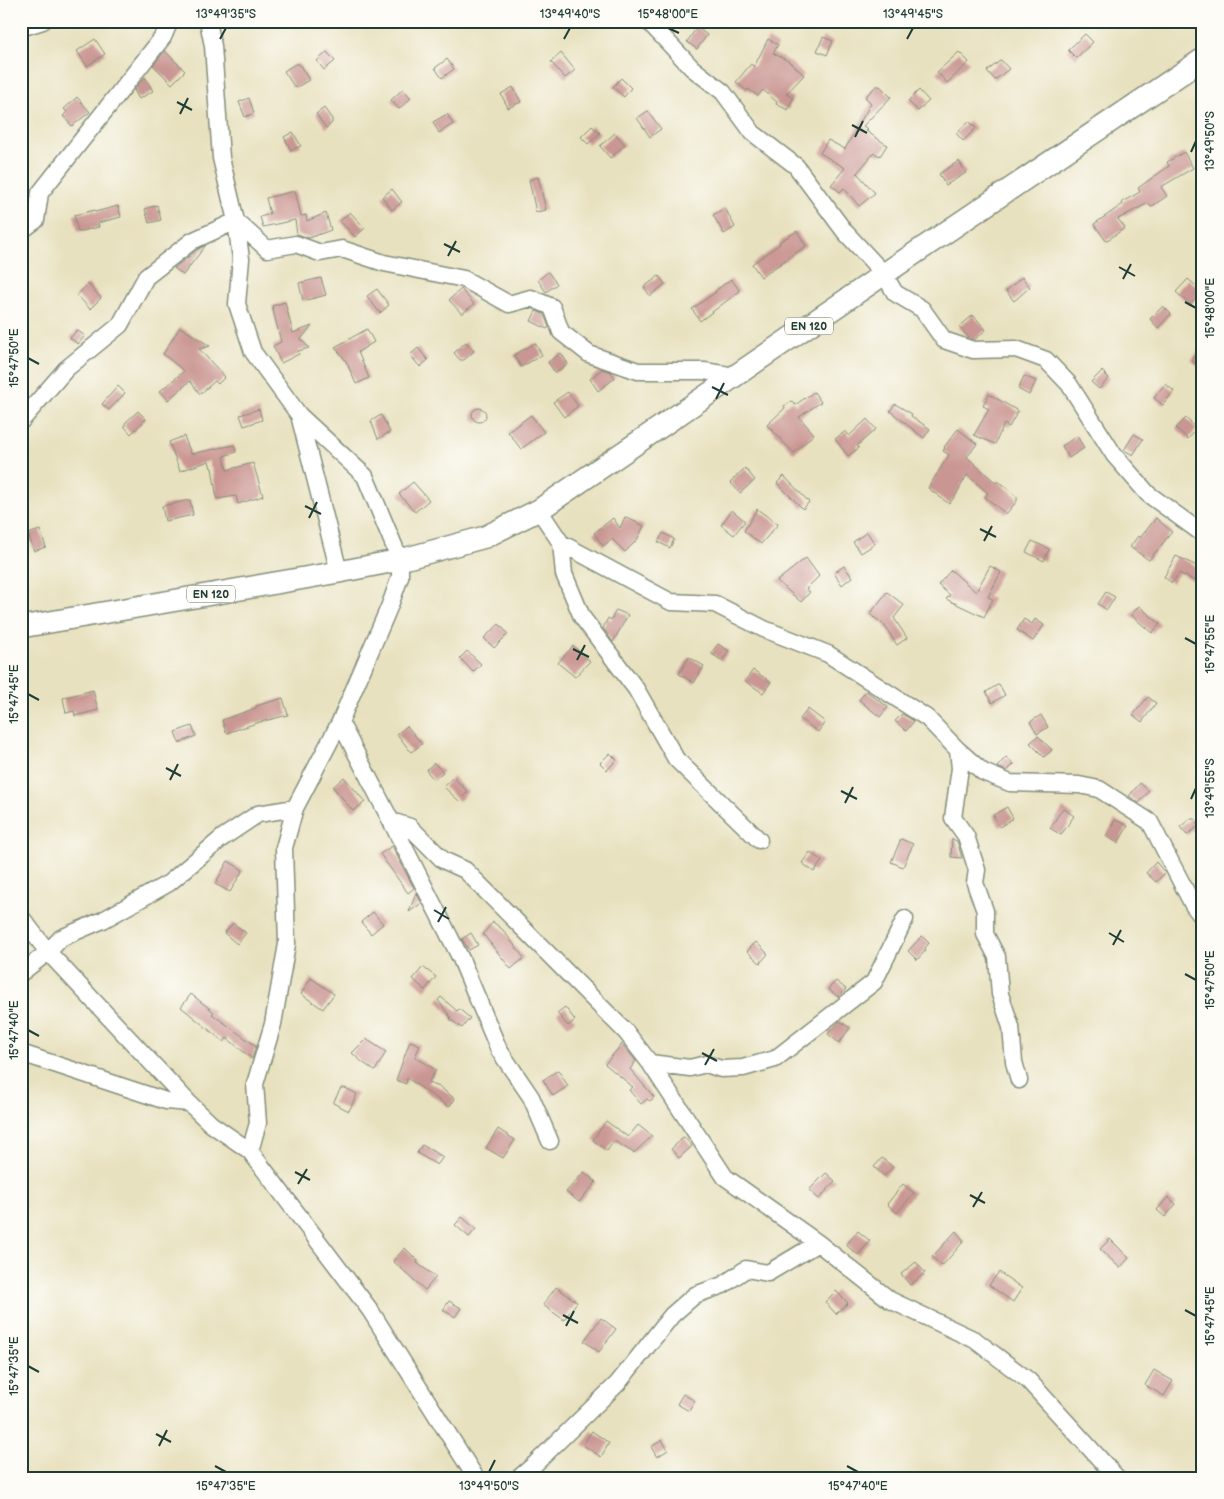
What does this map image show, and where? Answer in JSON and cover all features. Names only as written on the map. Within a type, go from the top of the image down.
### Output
[{"type":"main road","name":"EN 120","points":[[21,627],[339,572],[400,560],[485,537],[539,510],[1203,59]]},
{"type":"street","points":[[21,28],[42,21]]},
{"type":"street","points":[[21,231],[36,220],[40,193],[163,37],[170,21]]},
{"type":"street","points":[[208,21],[213,46],[221,158],[236,222],[241,259],[237,304],[253,352],[299,415],[365,476],[400,560],[400,577],[390,605],[340,722],[295,808],[284,848],[287,944],[273,1024],[255,1084],[258,1123],[250,1151]]},
{"type":"street","points":[[648,21],[692,68],[723,92],[753,134],[796,166],[844,232],[884,274],[895,293],[922,309],[944,340],[973,350],[1016,349],[1046,360],[1069,384],[1114,455],[1148,494],[1203,534]]},
{"type":"street","points":[[236,222],[267,250],[296,244],[320,253],[342,249],[384,263],[464,279],[509,304],[531,298],[552,306],[561,332],[589,354],[638,371],[704,372],[735,376]]},
{"type":"street","points":[[21,421],[66,369],[120,325],[146,276],[192,241],[236,222]]},
{"type":"street","points":[[299,415],[339,572]]},
{"type":"street","points":[[539,510],[561,543],[671,602],[715,604],[764,629],[828,654],[927,718],[958,750],[983,772],[1010,783],[1079,785],[1099,789],[1150,822],[1193,905],[1203,918]]},
{"type":"street","points":[[561,543],[564,574],[582,617],[636,690],[676,759],[760,840]]},
{"type":"street","points":[[340,722],[461,960],[499,1050],[531,1097],[550,1141]]},
{"type":"street","points":[[958,750],[960,768],[953,818],[966,836],[977,870],[975,883],[985,911],[985,934],[997,956],[1000,994],[1011,1027],[1014,1062],[1019,1080]]},
{"type":"street","points":[[21,973],[48,952],[60,938],[103,920],[169,883],[222,838],[258,814],[295,808]]},
{"type":"street","points":[[392,821],[410,827],[442,860],[465,870],[626,1032],[650,1063],[725,1177],[818,1243],[890,1300],[975,1340],[1028,1380],[1116,1478]]},
{"type":"street","points":[[21,917],[48,952],[189,1103],[211,1124],[250,1151],[370,1310],[476,1478]]},
{"type":"street","points":[[650,1063],[690,1068],[706,1064],[721,1069],[743,1068],[775,1059],[874,982],[905,919]]},
{"type":"street","points":[[21,1053],[166,1102],[189,1103]]},
{"type":"street","points":[[519,1478],[618,1383],[672,1315],[695,1295],[723,1285],[746,1269],[768,1273],[818,1243]]},
{"type":"building","points":[[697,27],[707,35],[697,49],[687,42]]},
{"type":"building","points":[[1085,34],[1093,42],[1076,58],[1068,50]]},
{"type":"building","points":[[823,37],[833,41],[827,55],[817,51]]},
{"type":"building","points":[[95,39],[105,54],[87,66],[77,51]]},
{"type":"building","points":[[768,39],[778,45],[773,53],[790,62],[804,75],[786,94],[793,98],[788,110],[776,104],[777,102],[763,90],[758,96],[748,89],[747,91],[736,82],[751,64],[754,67]]},
{"type":"building","points":[[165,51],[185,71],[172,84],[153,65]]},
{"type":"building","points":[[327,52],[335,61],[324,70],[317,61]]},
{"type":"building","points":[[959,52],[969,62],[947,83],[937,72]]},
{"type":"building","points":[[561,53],[575,70],[565,78],[551,62]]},
{"type":"building","points":[[447,59],[454,69],[442,78],[435,68]]},
{"type":"building","points":[[1001,60],[1009,69],[995,80],[987,71]]},
{"type":"building","points":[[295,64],[299,64],[309,80],[295,88],[284,71]]},
{"type":"building","points":[[145,77],[153,91],[139,99],[134,90]]},
{"type":"building","points":[[621,78],[631,88],[624,97],[613,87]]},
{"type":"building","points":[[876,86],[880,86],[891,97],[863,126],[868,129],[866,131],[887,145],[880,156],[874,153],[857,173],[875,193],[859,206],[844,188],[840,192],[831,185],[845,168],[820,153],[828,140],[845,149],[871,103],[865,97]]},
{"type":"building","points":[[513,87],[521,102],[508,108],[501,94]]},
{"type":"building","points":[[403,89],[411,98],[399,109],[391,100]]},
{"type":"building","points":[[919,90],[929,101],[918,111],[908,101]]},
{"type":"building","points":[[77,97],[90,112],[72,126],[63,116],[67,112],[64,109]]},
{"type":"building","points":[[249,98],[254,113],[245,117],[239,102]]},
{"type":"building","points":[[324,108],[332,119],[332,123],[326,128],[316,114]]},
{"type":"building","points":[[648,111],[661,129],[650,137],[637,118]]},
{"type":"building","points":[[447,114],[453,124],[439,133],[433,122]]},
{"type":"building","points":[[969,121],[976,128],[963,141],[956,133]]},
{"type":"building","points":[[592,126],[600,133],[588,144],[581,137]]},
{"type":"building","points":[[293,132],[301,146],[291,150],[284,137]]},
{"type":"building","points":[[615,133],[625,145],[610,158],[600,146]]},
{"type":"building","points":[[1184,152],[1193,168],[1161,187],[1167,196],[1151,207],[1148,203],[1118,219],[1125,228],[1106,241],[1094,224],[1123,204],[1122,202],[1140,192],[1138,188],[1169,166],[1167,162]]},
{"type":"building","points":[[959,161],[966,173],[946,185],[939,174]]},
{"type":"building","points":[[538,177],[546,210],[536,212],[529,180]]},
{"type":"building","points":[[392,189],[402,202],[392,210],[382,197]]},
{"type":"building","points":[[295,191],[301,216],[306,215],[307,221],[326,213],[331,230],[309,238],[297,234],[295,220],[263,227],[260,217],[270,214],[266,198]]},
{"type":"building","points":[[157,205],[161,220],[149,223],[145,209]]},
{"type":"building","points":[[118,206],[121,217],[98,223],[99,227],[78,232],[74,215]]},
{"type":"building","points":[[725,208],[735,227],[724,234],[713,215]]},
{"type":"building","points":[[350,212],[365,228],[355,237],[340,221]]},
{"type":"building","points":[[797,231],[806,246],[761,277],[752,264],[780,244],[779,242]]},
{"type":"building","points":[[206,245],[183,275],[174,268],[197,250]]},
{"type":"building","points":[[548,272],[557,284],[546,292],[538,280]]},
{"type":"building","points":[[659,276],[665,284],[650,296],[644,287]]},
{"type":"building","points":[[1022,277],[1030,287],[1014,301],[1006,291]]},
{"type":"building","points":[[321,278],[326,295],[303,301],[299,283]]},
{"type":"building","points":[[731,279],[740,291],[700,321],[692,309]]},
{"type":"building","points":[[1188,279],[1202,291],[1190,305],[1176,292]]},
{"type":"building","points":[[88,284],[101,298],[90,309],[77,295]]},
{"type":"building","points":[[377,289],[389,305],[380,313],[367,296]]},
{"type":"building","points":[[461,289],[474,304],[462,314],[449,300]]},
{"type":"building","points":[[285,302],[293,333],[312,326],[301,339],[309,348],[298,351],[299,354],[281,363],[273,346],[281,342],[272,306]]},
{"type":"building","points":[[1163,306],[1171,314],[1158,328],[1150,319]]},
{"type":"building","points":[[536,311],[544,314],[549,327],[547,329],[531,321]]},
{"type":"building","points":[[973,315],[986,330],[974,340],[969,338],[959,327]]},
{"type":"building","points":[[180,327],[210,346],[199,349],[225,377],[218,384],[215,381],[200,394],[190,381],[168,400],[160,391],[184,371],[163,354]]},
{"type":"building","points":[[367,329],[374,342],[358,352],[369,378],[356,384],[346,361],[335,347]]},
{"type":"building","points":[[77,330],[85,336],[78,344],[70,338]]},
{"type":"building","points":[[466,342],[474,351],[464,360],[460,360],[454,353]]},
{"type":"building","points":[[535,343],[542,355],[521,367],[514,355]]},
{"type":"building","points":[[1203,346],[1203,370],[1191,360]]},
{"type":"building","points":[[418,348],[428,360],[420,367],[410,355]]},
{"type":"building","points":[[561,353],[568,364],[555,373],[548,362]]},
{"type":"building","points":[[602,369],[611,372],[615,378],[598,391],[590,379]]},
{"type":"building","points":[[1102,371],[1109,378],[1099,389],[1091,382]]},
{"type":"building","points":[[1024,376],[1036,381],[1029,395],[1018,389]]},
{"type":"building","points":[[1165,384],[1174,391],[1163,405],[1154,398]]},
{"type":"building","points":[[118,386],[125,393],[109,410],[102,404]]},
{"type":"building","points":[[568,392],[578,406],[564,417],[553,402]]},
{"type":"building","points":[[814,392],[821,402],[799,417],[814,434],[794,453],[767,425],[785,408],[784,406],[792,401],[795,405]]},
{"type":"building","points":[[989,394],[1018,411],[1009,427],[1004,424],[995,444],[974,435],[989,409],[983,406]]},
{"type":"building","points":[[895,404],[912,414],[911,416],[930,429],[924,438],[890,411]]},
{"type":"building","points":[[476,408],[482,408],[486,415],[482,422],[476,422],[472,418],[472,412]]},
{"type":"building","points":[[259,409],[262,420],[244,426],[240,415]]},
{"type":"building","points":[[138,411],[146,419],[131,434],[125,427],[125,423]]},
{"type":"building","points":[[381,415],[390,432],[378,439],[371,421]]},
{"type":"building","points":[[531,415],[544,432],[521,449],[508,432]]},
{"type":"building","points":[[1186,418],[1197,429],[1188,439],[1176,428]]},
{"type":"building","points":[[867,419],[876,429],[857,446],[859,448],[848,456],[835,439],[846,431],[849,436]]},
{"type":"building","points":[[958,429],[977,444],[967,457],[996,483],[998,481],[1017,497],[1017,501],[1006,514],[985,497],[988,493],[967,475],[949,504],[928,488],[949,455],[943,451],[944,447]]},
{"type":"building","points":[[1134,434],[1143,439],[1133,455],[1124,450]]},
{"type":"building","points":[[184,436],[191,454],[234,445],[236,452],[224,456],[227,470],[253,463],[263,496],[238,504],[236,496],[217,499],[209,461],[180,471],[169,442]]},
{"type":"building","points":[[1077,436],[1084,448],[1069,458],[1062,446]]},
{"type":"building","points":[[745,468],[755,480],[740,493],[730,482]]},
{"type":"building","points":[[784,476],[809,502],[803,509],[777,483]]},
{"type":"building","points":[[413,482],[429,500],[415,512],[399,494]]},
{"type":"building","points":[[190,500],[193,515],[165,521],[162,506]]},
{"type":"building","points":[[757,509],[778,524],[761,544],[744,531]]},
{"type":"building","points":[[732,510],[745,521],[734,535],[721,525]]},
{"type":"building","points":[[625,517],[644,526],[637,540],[625,552],[612,539],[603,546],[594,533],[613,518],[620,528]]},
{"type":"building","points":[[1156,518],[1172,532],[1149,560],[1130,547]]},
{"type":"building","points":[[40,530],[46,547],[34,551],[28,534]]},
{"type":"building","points":[[867,532],[875,544],[861,553],[853,542]]},
{"type":"building","points":[[663,533],[674,539],[670,548],[658,542]]},
{"type":"building","points":[[1032,541],[1049,549],[1044,561],[1026,552]]},
{"type":"building","points":[[1176,556],[1201,568],[1195,581],[1179,573],[1172,583],[1164,577]]},
{"type":"building","points":[[806,558],[819,576],[806,589],[810,592],[801,602],[777,581]]},
{"type":"building","points":[[844,566],[852,577],[842,585],[834,573]]},
{"type":"building","points":[[990,566],[1001,572],[988,597],[993,599],[984,617],[946,599],[950,595],[938,585],[951,570],[976,592]]},
{"type":"building","points":[[887,592],[904,605],[894,618],[907,638],[897,645],[884,625],[870,614]]},
{"type":"building","points":[[1106,592],[1115,597],[1107,610],[1098,604]]},
{"type":"building","points":[[1139,606],[1160,624],[1152,633],[1131,615]]},
{"type":"building","points":[[616,610],[628,615],[613,642],[603,628],[608,618],[611,620]]},
{"type":"building","points":[[1024,619],[1032,624],[1035,619],[1044,625],[1033,641],[1017,630]]},
{"type":"building","points":[[499,624],[508,634],[494,648],[484,638]]},
{"type":"building","points":[[718,644],[729,651],[722,661],[711,653]]},
{"type":"building","points":[[573,646],[590,661],[575,677],[558,663]]},
{"type":"building","points":[[467,651],[481,664],[473,672],[460,658]]},
{"type":"building","points":[[689,657],[704,666],[694,683],[679,674]]},
{"type":"building","points":[[753,670],[771,682],[763,693],[745,681]]},
{"type":"building","points":[[999,684],[1005,695],[992,703],[986,692]]},
{"type":"building","points":[[93,690],[98,710],[75,716],[74,711],[66,713],[63,698]]},
{"type":"building","points":[[866,691],[888,707],[880,717],[859,700]]},
{"type":"building","points":[[1148,697],[1156,703],[1142,722],[1133,715]]},
{"type":"building","points":[[283,698],[288,715],[226,733],[222,720],[256,708],[256,706]]},
{"type":"building","points":[[808,709],[825,722],[818,732],[800,719]]},
{"type":"building","points":[[902,714],[914,721],[906,731],[895,721]]},
{"type":"building","points":[[1041,715],[1048,727],[1037,734],[1030,722]]},
{"type":"building","points":[[192,726],[196,736],[179,743],[175,732]]},
{"type":"building","points":[[407,726],[422,744],[411,752],[397,734]]},
{"type":"building","points":[[1038,736],[1052,750],[1044,757],[1030,743]]},
{"type":"building","points":[[610,753],[617,760],[607,770],[600,763]]},
{"type":"building","points":[[1006,757],[1014,764],[1007,771],[997,767]]},
{"type":"building","points":[[434,763],[443,772],[434,780],[426,770]]},
{"type":"building","points":[[344,777],[365,802],[353,811],[333,787]]},
{"type":"building","points":[[453,777],[468,792],[459,801],[444,787]]},
{"type":"building","points":[[1140,783],[1149,791],[1139,803],[1129,796]]},
{"type":"building","points":[[1007,807],[1013,818],[1000,827],[993,815]]},
{"type":"building","points":[[1063,808],[1074,816],[1061,835],[1050,828]]},
{"type":"building","points":[[1190,819],[1194,819],[1200,825],[1187,835],[1180,827]]},
{"type":"building","points":[[1115,820],[1128,826],[1118,843],[1106,836]]},
{"type":"building","points":[[901,839],[913,844],[903,867],[891,862]]},
{"type":"building","points":[[952,839],[957,841],[962,858],[951,857]]},
{"type":"building","points":[[392,846],[414,888],[408,893],[380,854]]},
{"type":"building","points":[[810,852],[822,861],[814,872],[802,863]]},
{"type":"building","points":[[228,861],[243,870],[230,892],[215,884]]},
{"type":"building","points":[[1156,862],[1165,873],[1156,882],[1146,873]]},
{"type":"building","points":[[416,893],[422,903],[409,912]]},
{"type":"building","points":[[373,912],[383,924],[371,934],[361,922]]},
{"type":"building","points":[[493,922],[503,930],[524,958],[511,969],[483,934]]},
{"type":"building","points":[[233,923],[246,933],[237,944],[224,933]]},
{"type":"building","points":[[471,933],[478,945],[469,950],[462,939]]},
{"type":"building","points":[[922,936],[929,943],[925,948],[926,950],[917,960],[908,951]]},
{"type":"building","points":[[756,942],[768,954],[760,963],[747,951]]},
{"type":"building","points":[[423,967],[436,977],[425,990],[413,979]]},
{"type":"building","points":[[311,978],[334,994],[323,1009],[301,994]]},
{"type":"building","points":[[836,981],[846,989],[838,997],[828,989]]},
{"type":"building","points":[[191,994],[214,1012],[212,1014],[256,1046],[252,1059],[227,1038],[224,1042],[181,1007]]},
{"type":"building","points":[[441,997],[457,1011],[459,1009],[470,1018],[462,1028],[450,1019],[438,1000]]},
{"type":"building","points":[[565,1007],[575,1020],[568,1026],[557,1013]]},
{"type":"building","points":[[840,1021],[850,1028],[839,1043],[828,1034]]},
{"type":"building","points":[[366,1039],[386,1052],[375,1071],[352,1053]]},
{"type":"building","points":[[410,1041],[420,1045],[415,1057],[436,1070],[428,1083],[440,1087],[455,1099],[449,1107],[407,1078],[406,1084],[396,1080]]},
{"type":"building","points":[[622,1044],[636,1061],[630,1069],[654,1097],[650,1101],[647,1099],[641,1104],[629,1090],[633,1087],[605,1064]]},
{"type":"building","points":[[558,1070],[568,1086],[553,1096],[543,1080]]},
{"type":"building","points":[[341,1088],[357,1094],[349,1111],[333,1103]]},
{"type":"building","points":[[606,1121],[628,1137],[638,1125],[652,1136],[634,1153],[614,1141],[607,1151],[593,1140]]},
{"type":"building","points":[[498,1129],[515,1140],[503,1158],[486,1148]]},
{"type":"building","points":[[684,1137],[692,1146],[679,1158],[671,1149]]},
{"type":"building","points":[[422,1145],[443,1157],[437,1165],[417,1153]]},
{"type":"building","points":[[882,1158],[893,1167],[884,1176],[874,1167]]},
{"type":"building","points":[[584,1172],[596,1182],[579,1202],[566,1192]]},
{"type":"building","points":[[826,1173],[835,1181],[819,1199],[809,1190]]},
{"type":"building","points":[[903,1184],[914,1193],[897,1213],[887,1204]]},
{"type":"building","points":[[1168,1197],[1176,1204],[1165,1217],[1157,1210]]},
{"type":"building","points":[[462,1217],[476,1229],[469,1237],[455,1225]]},
{"type":"building","points":[[858,1231],[870,1241],[858,1255],[846,1245]]},
{"type":"building","points":[[956,1231],[964,1241],[942,1266],[932,1257]]},
{"type":"building","points":[[1110,1239],[1129,1258],[1120,1268],[1100,1249]]},
{"type":"building","points":[[405,1248],[418,1261],[417,1263],[436,1277],[425,1290],[393,1261]]},
{"type":"building","points":[[916,1262],[925,1273],[910,1285],[901,1274]]},
{"type":"building","points":[[999,1272],[1022,1288],[1013,1302],[989,1285]]},
{"type":"building","points":[[556,1287],[577,1302],[564,1320],[543,1305]]},
{"type":"building","points":[[836,1291],[848,1303],[836,1314],[825,1302]]},
{"type":"building","points":[[449,1301],[461,1308],[455,1317],[443,1310]]},
{"type":"building","points":[[601,1318],[616,1329],[599,1352],[584,1341]]},
{"type":"building","points":[[1154,1370],[1173,1381],[1164,1396],[1145,1385]]},
{"type":"building","points":[[683,1394],[695,1401],[689,1411],[677,1404]]},
{"type":"building","points":[[592,1431],[609,1443],[601,1457],[583,1445]]},
{"type":"building","points":[[662,1440],[668,1450],[657,1457],[651,1447]]}]
